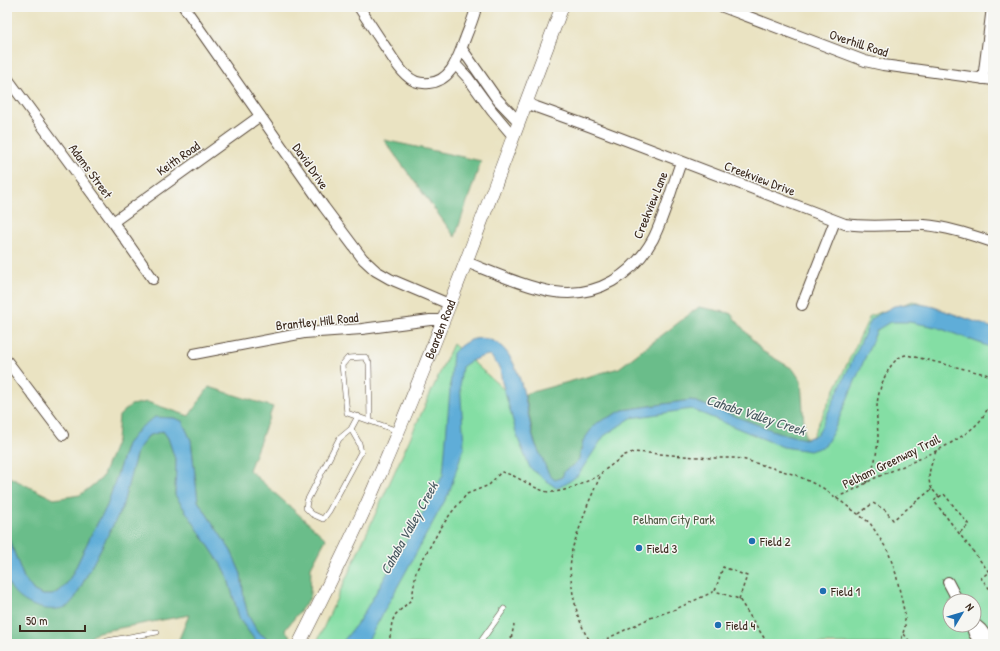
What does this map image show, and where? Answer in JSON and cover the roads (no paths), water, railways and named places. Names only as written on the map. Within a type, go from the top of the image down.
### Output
[{"type":"street","name":"David Drive","points":[[184,7],[324,207],[363,259],[376,271],[390,279],[449,304]]},
{"type":"street","points":[[359,7],[400,68],[410,79],[427,84],[446,77],[455,64],[462,49],[476,7]]},
{"type":"street","name":"Bearden Road","points":[[300,643],[349,542],[398,430],[466,262],[562,7]]},
{"type":"street","name":"Overhill Road","points":[[723,7],[865,61],[883,65],[988,79]]},
{"type":"street","points":[[988,79],[992,7]]},
{"type":"street","points":[[462,49],[497,99],[518,122]]},
{"type":"street","points":[[455,64],[468,78],[492,111],[513,136]]},
{"type":"street","name":"Adams Street","points":[[7,78],[153,279]]},
{"type":"street","name":"Creekview Drive","points":[[525,103],[845,224],[880,227],[913,225],[934,226],[962,232],[993,242]]},
{"type":"street","name":"Keith Road","points":[[113,222],[260,116]]},
{"type":"street","name":"Creekview Lane","points":[[466,262],[535,287],[555,292],[574,293],[605,286],[631,269],[652,239],[681,162]]},
{"type":"street","points":[[802,305],[835,221]]},
{"type":"street","name":"Brantley Hill Road","points":[[194,354],[304,333],[362,329],[430,320],[443,320]]},
{"type":"street","points":[[7,361],[63,435]]},
{"type":"street","points":[[948,582],[954,593]]},
{"type":"street","points":[[982,630],[992,644]]},
{"type":"street","points":[[974,633],[981,644]]},
{"type":"lane","points":[[370,421],[369,363],[365,357],[348,358],[342,365],[347,412],[370,421],[398,430]]},
{"type":"lane","points":[[351,429],[359,443],[361,452],[329,511],[323,519],[312,514],[306,508],[307,500],[339,439],[351,429],[358,416]]},
{"type":"lane","points":[[479,644],[504,609]]},
{"type":"lane","points":[[102,644],[107,641],[157,632]]},
{"type":"water","points":[[913,303],[931,306],[993,328],[993,348],[936,327],[909,322],[890,322],[877,330],[835,428],[825,446],[810,451],[783,447],[691,409],[631,418],[604,436],[578,475],[566,484],[556,488],[530,468],[518,439],[502,382],[500,369],[490,355],[468,363],[462,367],[460,381],[464,446],[449,493],[365,644],[341,644],[359,621],[429,503],[443,475],[453,353],[464,343],[472,339],[487,339],[499,344],[508,354],[521,382],[535,443],[548,471],[555,480],[562,477],[565,470],[573,466],[579,459],[583,441],[595,424],[623,410],[691,400],[780,433],[805,439],[814,436],[819,432],[872,318],[894,306]]},
{"type":"water","points":[[155,417],[174,418],[182,421],[191,440],[198,501],[231,551],[241,574],[244,599],[248,615],[257,631],[274,644],[258,644],[240,620],[226,572],[175,495],[176,462],[168,438],[163,431],[148,436],[137,451],[122,508],[75,598],[69,605],[57,609],[40,608],[23,600],[16,595],[11,588],[7,580],[7,534],[24,578],[34,591],[43,595],[52,595],[65,586],[107,506],[127,444],[140,428]]},
{"type":"place","name":"Field 2","points":[[752,541]]},
{"type":"place","name":"Field 3","points":[[639,548]]},
{"type":"place","name":"Field 1","points":[[823,591]]},
{"type":"place","name":"Field 4","points":[[718,625]]},
{"type":"water label","name":"Cahaba Valley Creek","points":[[756,415]]},
{"type":"water label","name":"Cahaba Valley Creek","points":[[409,528]]},
{"type":"park label","name":"Pelham City Park","points":[[674,519]]}]
